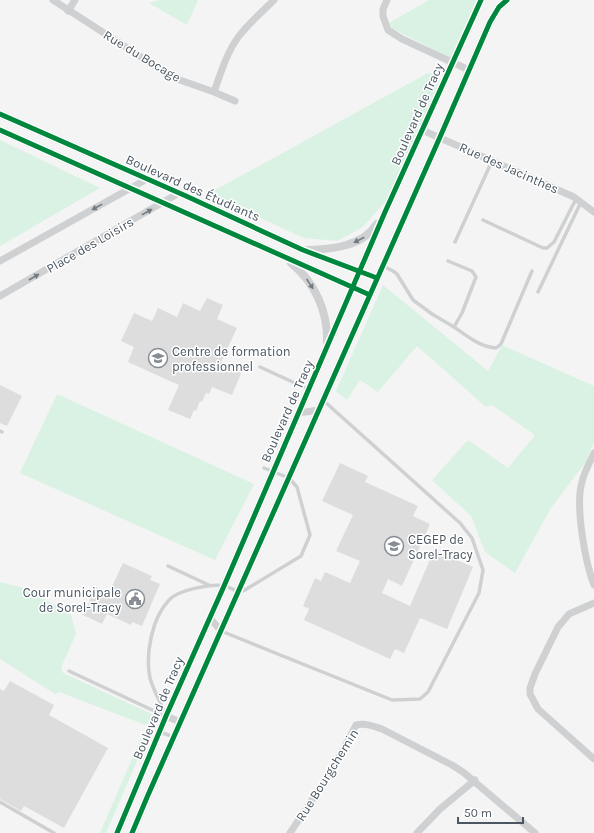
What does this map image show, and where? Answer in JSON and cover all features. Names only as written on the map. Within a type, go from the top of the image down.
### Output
[{"type":"street","name":"Rue du Bocage","points":[[53,0],[68,11],[177,79],[235,101]]},
{"type":"street","points":[[68,11],[75,0]]},
{"type":"street","points":[[214,92],[221,71],[235,42],[248,26],[274,0]]},
{"type":"street","points":[[387,0],[382,16],[388,30],[402,39],[469,70]]},
{"type":"street","name":"Boulevard de Tracy","points":[[118,833],[166,716],[224,586],[385,212],[481,0]]},
{"type":"street","name":"Boulevard de Tracy","points":[[134,832],[180,722],[239,592],[494,13],[507,0]]},
{"type":"street","name":"Boulevard des Étudiants","points":[[0,114],[148,179],[303,250],[377,278]]},
{"type":"street","name":"Boulevard des Étudiants","points":[[0,130],[370,295]]},
{"type":"street","name":"Rue des Jacinthes","points":[[422,130],[578,200],[594,212]]},
{"type":"street","points":[[0,261],[148,179]]},
{"type":"street","name":"Place des Loisirs","points":[[0,296],[179,193]]},
{"type":"street","points":[[303,250],[332,248],[356,242],[364,238],[374,228],[385,212]]},
{"type":"street","points":[[282,257],[305,276],[317,295],[326,327],[327,347]]},
{"type":"street","name":"Boulevard de Tracy","points":[[299,413],[319,410]]},
{"type":"street","points":[[594,453],[582,482],[580,496],[583,538],[587,562],[594,585]]},
{"type":"street","points":[[594,603],[569,614],[558,627],[535,674],[530,688],[530,694],[538,709],[594,758]]},
{"type":"street","points":[[210,618],[221,631]]},
{"type":"street","name":"Boulevard de Tracy","points":[[166,716],[180,722]]},
{"type":"street","name":"Rue Bourgchemin","points":[[290,833],[334,767],[356,726],[363,724],[382,729],[452,764],[474,780]]},
{"type":"street","points":[[417,833],[440,809],[474,780],[535,833]]},
{"type":"lane","points":[[455,242],[492,161]]},
{"type":"lane","points":[[483,220],[543,248],[548,248],[554,242],[578,200]]},
{"type":"lane","points":[[538,292],[578,200]]},
{"type":"lane","points":[[448,261],[472,271],[476,277],[462,313],[454,327]]},
{"type":"lane","points":[[383,266],[397,274],[413,300],[432,314],[482,344],[496,348],[501,344],[532,271]]},
{"type":"lane","points":[[260,367],[309,390]]},
{"type":"lane","points":[[221,631],[392,700],[420,699],[428,692],[479,593],[483,570],[472,538],[460,523],[323,400]]},
{"type":"lane","points":[[264,468],[273,471]]},
{"type":"lane","name":"Boulevard de Tracy","points":[[273,471],[289,478]]},
{"type":"lane","points":[[166,716],[150,678],[149,648],[157,618],[170,599],[189,589],[224,586],[239,592],[245,590],[301,556],[310,536],[297,487],[289,478]]},
{"type":"lane","points":[[168,566],[212,586]]},
{"type":"lane","points":[[69,671],[166,716]]},
{"type":"lane","name":"Boulevard de Tracy","points":[[160,732],[174,737]]},
{"type":"lane","points":[[0,802],[54,833]]},
{"type":"green space","points":[[159,0],[198,0],[187,25],[149,3]]},
{"type":"green space","points":[[429,0],[478,0],[451,58],[393,29],[389,23]]},
{"type":"green space","points":[[428,73],[437,75],[439,81],[404,165],[386,201],[363,227],[337,241],[304,238],[208,194]]},
{"type":"green space","points":[[0,140],[100,188],[0,246]]},
{"type":"green space","points":[[383,285],[488,371],[502,345],[594,386],[594,442],[585,463],[551,508],[515,573],[485,552],[471,516],[432,480],[468,440],[508,468],[535,435],[492,405],[486,407],[417,346],[378,392],[360,380],[347,400],[336,391]]},
{"type":"green space","points":[[57,394],[254,484],[215,560],[20,473]]},
{"type":"green space","points":[[0,582],[28,589],[71,615],[76,634],[61,667],[63,673],[156,716],[151,724],[143,724],[59,692],[55,694],[0,659]]},
{"type":"green space","points":[[143,737],[146,740],[106,833],[100,833],[141,738]]},
{"type":"building","name":"Centre de formation professionnel","points":[[207,298],[223,305],[217,319],[237,328],[221,362],[242,371],[232,395],[212,387],[209,394],[206,393],[202,402],[200,401],[196,411],[194,410],[190,419],[168,410],[179,385],[128,362],[134,347],[121,341],[134,313],[152,321],[158,308],[177,317],[183,303],[200,311]]},
{"type":"building","points":[[0,385],[22,396],[7,426],[0,423]]},
{"type":"building","points":[[340,463],[368,476],[365,482],[418,506],[413,516],[430,524],[402,586],[388,579],[382,593],[410,606],[434,550],[473,567],[447,629],[420,618],[404,653],[395,649],[390,659],[304,620],[309,609],[303,606],[315,578],[321,581],[325,572],[350,583],[360,561],[336,551],[353,515],[322,501]]},
{"type":"building","points":[[123,563],[152,576],[150,580],[160,584],[142,626],[132,622],[131,625],[107,614],[102,624],[83,615],[96,587],[109,593]]},
{"type":"building","points":[[10,681],[54,705],[49,715],[108,748],[64,828],[24,806],[21,811],[0,799],[0,689],[4,691]]},
{"type":"cycle path","points":[[117,833],[166,716],[224,586],[385,212],[481,0]]},
{"type":"cycle path","points":[[132,833],[490,22],[499,7],[507,0]]},
{"type":"cycle path","points":[[0,114],[186,196],[303,250],[377,278]]},
{"type":"cycle path","points":[[0,130],[370,295]]},
{"type":"place","name":"Centre de formation professionnel","points":[[158,358]]},
{"type":"place","name":"CEGEP de Sorel-Tracy","points":[[394,546]]},
{"type":"place","name":"Cour municipale de Sorel-Tracy","points":[[135,599]]}]
